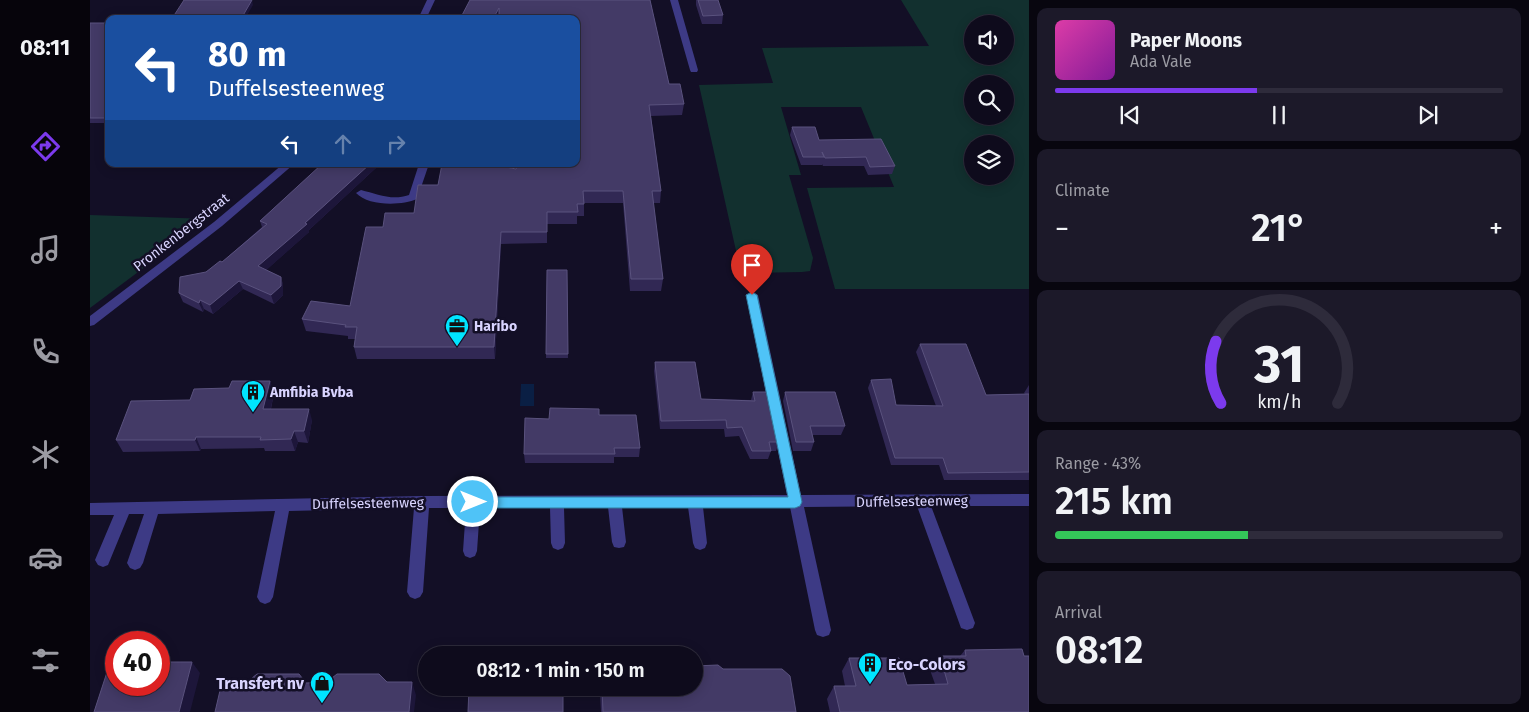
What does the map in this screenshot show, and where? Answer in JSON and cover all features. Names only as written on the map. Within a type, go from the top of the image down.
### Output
[{"type":"street","points":[[424,15],[431,0]]},
{"type":"street","points":[[674,0],[694,70]]},
{"type":"street","name":"Pronkenbergstraat","points":[[90,322],[218,224],[285,167]]},
{"type":"street","points":[[361,193],[398,202],[407,200],[412,197],[424,167]]},
{"type":"street","points":[[752,295],[824,630]]},
{"type":"street","name":"Duffelsesteenweg","points":[[90,509],[422,502],[1029,500]]},
{"type":"street","points":[[614,501],[619,542]]},
{"type":"street","points":[[922,501],[967,623]]},
{"type":"street","points":[[415,592],[422,502]]},
{"type":"street","points":[[470,551],[473,502]]},
{"type":"street","points":[[695,502],[700,543]]},
{"type":"street","points":[[558,503],[558,543]]},
{"type":"street","points":[[265,597],[283,505]]},
{"type":"street","points":[[103,560],[124,508]]},
{"type":"street","points":[[135,563],[153,508]]},
{"type":"green space","points":[[901,0],[1029,0],[1029,289],[835,289],[807,188],[894,187],[861,107],[781,107],[801,175],[789,175],[813,258],[810,271],[741,273],[699,85],[773,83],[762,48],[929,46]]},
{"type":"green space","points":[[90,215],[209,219],[90,308]]},
{"type":"water","points":[[521,384],[534,384],[534,406],[520,406]]},
{"type":"building","points":[[184,0],[252,0],[243,15],[174,15]]},
{"type":"building","points":[[470,0],[650,0],[669,84],[680,84],[684,104],[649,105],[661,191],[652,191],[663,279],[631,279],[623,191],[583,191],[584,204],[577,204],[578,212],[547,212],[547,232],[501,232],[494,347],[354,347],[357,327],[345,327],[346,325],[302,319],[311,301],[350,306],[366,227],[383,227],[385,213],[414,213],[418,185],[438,185],[441,167],[506,167],[516,169],[517,167],[580,167],[580,15],[499,15],[499,8],[495,15],[462,15]]},
{"type":"building","points":[[698,0],[718,0],[723,15],[703,16]]},
{"type":"building","points":[[90,23],[105,23],[105,118],[90,118]]},
{"type":"building","points":[[792,127],[815,127],[819,140],[881,139],[895,166],[870,167],[866,157],[825,158],[822,152],[824,157],[803,157]]},
{"type":"building","points":[[319,167],[367,167],[305,223],[307,224],[258,266],[281,277],[281,286],[271,295],[239,281],[210,305],[200,300],[199,303],[179,293],[180,277],[206,272],[220,261],[222,262],[267,224],[260,221]]},
{"type":"building","points":[[547,270],[567,270],[568,354],[546,354]]},
{"type":"building","points":[[920,344],[966,344],[986,395],[1029,394],[1029,472],[948,473],[943,458],[895,458],[871,380],[891,379],[896,405],[943,406]]},
{"type":"building","points":[[655,362],[695,362],[701,399],[755,401],[753,392],[768,392],[779,442],[769,442],[771,451],[752,451],[742,427],[727,428],[726,420],[661,421]]},
{"type":"building","points":[[232,381],[270,381],[263,409],[309,409],[304,431],[294,431],[291,439],[260,440],[261,437],[196,437],[195,440],[116,440],[131,401],[190,400],[194,389],[229,388]]},
{"type":"building","points":[[785,392],[835,392],[845,426],[810,426],[814,442],[796,442]]},
{"type":"building","points":[[550,408],[599,409],[599,415],[636,415],[640,448],[614,448],[615,454],[524,454],[525,418],[549,419]]},
{"type":"building","points":[[1022,649],[1024,656],[1029,656],[1029,712],[840,712],[834,686],[856,686],[849,658],[899,658],[907,685],[948,684],[940,656],[966,656],[965,650]]},
{"type":"building","points":[[170,662],[192,662],[179,712],[94,712],[105,678],[105,696],[170,696]]},
{"type":"building","points":[[718,665],[723,669],[782,669],[790,676],[796,712],[603,712],[602,696],[703,696],[703,666]]},
{"type":"building","points":[[257,674],[299,674],[306,683],[327,682],[337,674],[379,674],[387,682],[412,682],[409,712],[215,712],[222,682],[246,683]]},
{"type":"building","points":[[469,696],[563,696],[563,712],[468,712]]},
{"type":"place","name":"Haribo","points":[[457,347]]},
{"type":"place","name":"Amfibia Bvba","points":[[253,413]]},
{"type":"place","name":"Eco-Colors","points":[[870,685]]},
{"type":"place","name":"Transfert nv","points":[[322,704]]},
{"type":"route","points":[[473,502],[795,502],[752,295]]}]
